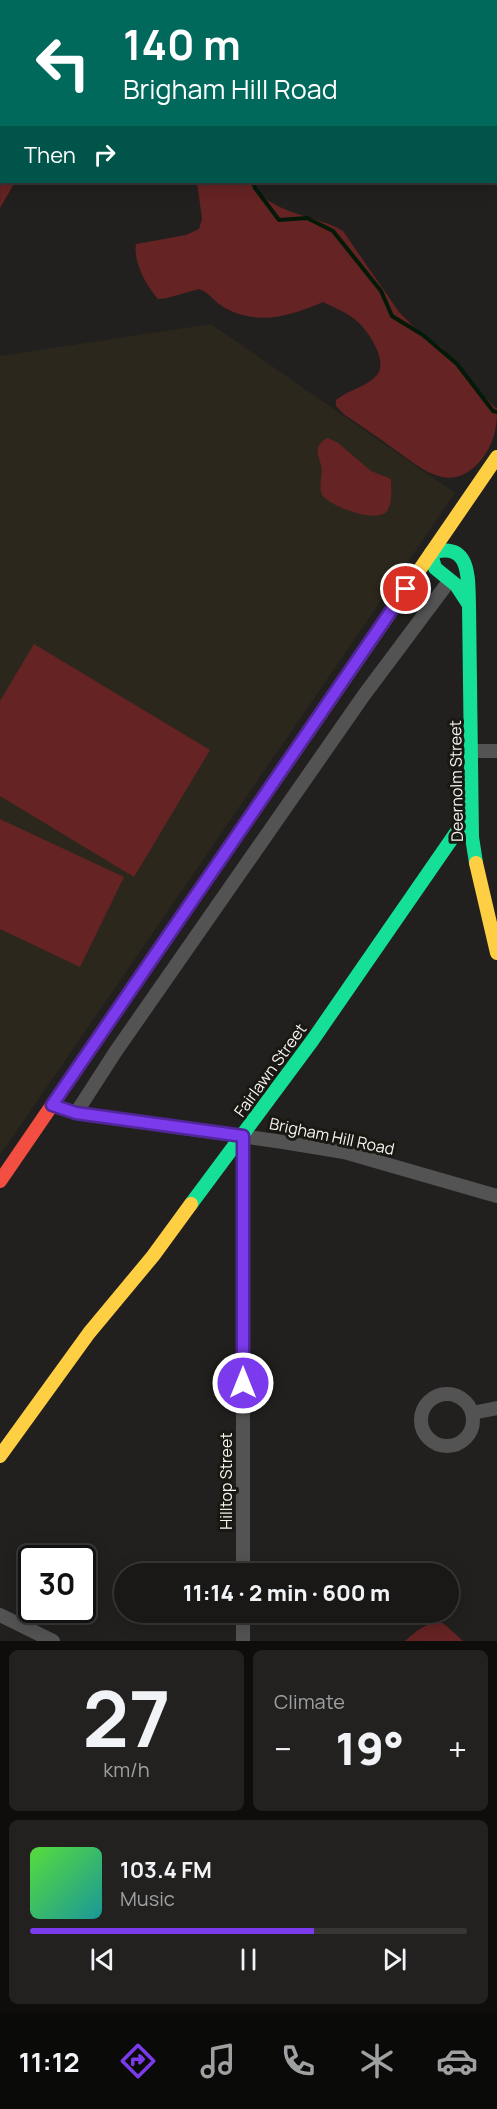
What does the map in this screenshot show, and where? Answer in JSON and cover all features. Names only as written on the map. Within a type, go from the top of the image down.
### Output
[{"type":"street","points":[[0,1181],[497,457]]},
{"type":"street","name":"Deernolm Street","points":[[431,553],[449,549],[465,561],[469,606],[471,811],[475,861],[497,953]]},
{"type":"street","points":[[431,553],[435,568],[461,591],[469,606]]},
{"type":"street","points":[[76,1113],[116,1051],[364,695],[450,580]]},
{"type":"street","points":[[471,751],[497,751]]},
{"type":"street","name":"Fairlawn Street","points":[[0,1456],[89,1333],[153,1256],[243,1136],[312,1041],[471,811]]},
{"type":"street","name":"Brigham Hill Road","points":[[52,1105],[76,1113],[243,1136],[363,1156],[497,1196]]},
{"type":"street","name":"Hilltop Street","points":[[243,1136],[243,1563]]},
{"type":"street","points":[[472,1413],[497,1408]]},
{"type":"street","points":[[0,1615],[52,1641]]},
{"type":"street","points":[[243,1623],[243,1641]]},
{"type":"shaded area","points":[[0,183],[14,183],[0,208]]},
{"type":"shaded area","points":[[197,183],[256,183],[260,192],[269,201],[293,213],[343,231],[399,312],[442,348],[477,390],[497,409],[494,436],[481,460],[470,471],[458,476],[447,478],[437,476],[415,464],[345,415],[336,406],[336,400],[373,379],[380,369],[379,356],[373,341],[356,320],[338,309],[323,302],[287,315],[262,318],[250,317],[225,308],[199,289],[158,299],[141,273],[136,258],[136,244],[186,235],[199,229],[202,219]]},
{"type":"shaded area","points":[[211,324],[455,493],[0,1155],[0,356]]},
{"type":"shaded area","points":[[327,438],[337,442],[371,471],[391,479],[389,508],[382,515],[365,515],[345,509],[323,496],[318,447]]},
{"type":"shaded area","points":[[34,644],[210,750],[134,877],[0,796],[0,701]]},
{"type":"shaded area","points":[[0,819],[124,877],[80,967],[0,929]]},
{"type":"shaded area","points":[[431,1623],[443,1623],[463,1641],[405,1641]]},
{"type":"waterway","points":[[253,183],[279,220],[307,218],[333,231],[381,291],[392,316],[423,335],[457,364],[493,411],[497,412]]},
{"type":"traffic: fast","points":[[469,605],[456,585],[435,568],[431,553],[454,552],[465,564],[467,573],[469,605],[472,837],[476,863]]},
{"type":"traffic: fast","points":[[191,1204],[312,1041],[471,811]]},
{"type":"traffic: slow","points":[[271,786],[497,457]]},
{"type":"traffic: slow","points":[[476,863],[497,953]]},
{"type":"traffic: slow","points":[[0,1456],[89,1333],[153,1256],[191,1204]]},
{"type":"traffic: jam","points":[[0,1181],[271,786]]},
{"type":"route","points":[[243,1383],[243,1136],[76,1113],[52,1105],[406,589]]}]
